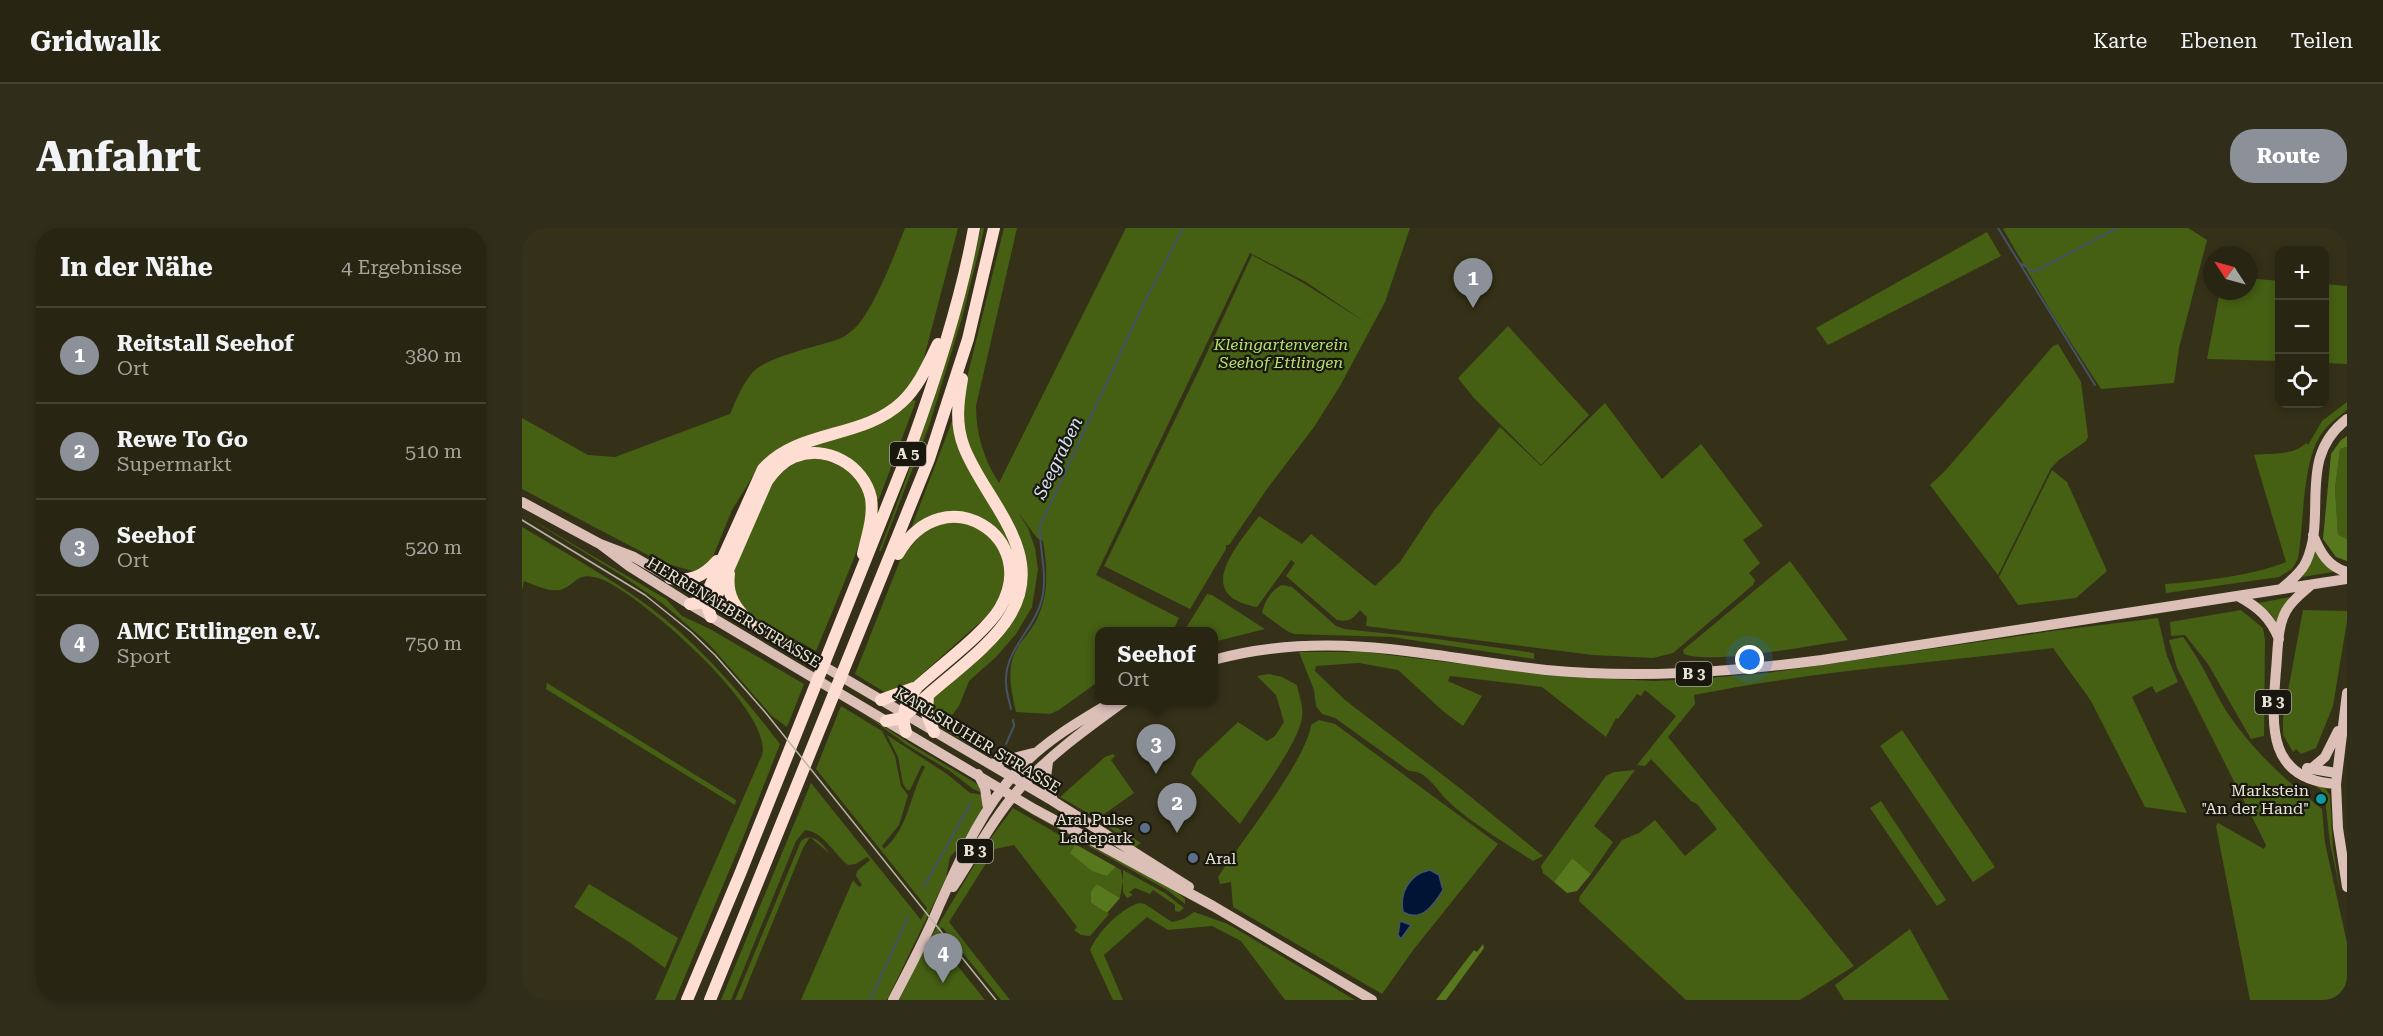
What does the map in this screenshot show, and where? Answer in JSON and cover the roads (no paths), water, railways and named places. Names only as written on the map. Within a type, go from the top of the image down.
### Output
[{"type":"highway","name":"A 5","points":[[687,1000],[855,590],[924,411],[952,316],[974,228]]},
{"type":"highway","name":"A 5","points":[[710,1000],[928,459],[968,339],[994,228]]},
{"type":"highway","points":[[711,617],[707,600],[723,553],[759,475],[768,463],[803,443],[878,418],[901,403],[916,385],[952,316]]},
{"type":"highway","points":[[886,721],[904,716],[998,631],[1015,605],[1020,586],[1020,559],[1016,541],[968,456],[959,429],[958,405],[968,339]]},
{"type":"highway","points":[[690,604],[707,600],[718,593],[758,497],[775,471],[795,457],[817,453],[828,454],[848,464],[862,478],[870,498],[872,511],[870,525],[855,590]]},
{"type":"highway","points":[[875,595],[904,544],[917,529],[934,520],[956,516],[976,521],[993,533],[1004,546],[1009,562],[1009,584],[1002,606],[988,623],[918,686],[909,699],[904,716],[906,732]]},
{"type":"highway","points":[[670,578],[688,580],[697,577],[709,570],[723,553]]},
{"type":"highway","points":[[729,567],[730,598],[750,623]]},
{"type":"highway","points":[[881,700],[900,695],[918,686]]},
{"type":"highway","points":[[928,695],[926,707],[934,732]]},
{"type":"main road","points":[[2281,589],[2307,561],[2313,536],[2319,462],[2322,451],[2333,432],[2347,419]]},
{"type":"main road","points":[[2333,432],[2347,426]]},
{"type":"main road","name":"HERRENALBER STRASSE","points":[[522,502],[600,544],[634,557],[861,688]]},
{"type":"main road","points":[[2313,536],[2323,556],[2331,564],[2347,572]]},
{"type":"main road","name":"HERRENALBER STRASSE","points":[[600,544],[629,566],[690,604],[856,703]]},
{"type":"main road","points":[[2281,589],[2347,579]]},
{"type":"main road","points":[[2279,639],[2285,613],[2291,603],[2312,584]]},
{"type":"main road","name":"B 3","points":[[1218,659],[1291,645],[1351,645],[1546,670],[1675,675],[1744,670],[1822,660],[2281,589]]},
{"type":"main road","points":[[2238,596],[2264,613],[2279,639]]},
{"type":"main road","name":"B 3","points":[[2279,639],[2272,717],[2280,752],[2295,769],[2312,780],[2336,778]]},
{"type":"main road","name":"KARLSRUHER STRASSE","points":[[861,688],[904,716],[1053,801],[1189,886],[1198,897]]},
{"type":"main road","points":[[2347,693],[2336,778],[2338,828],[2347,887]]},
{"type":"main road","name":"KARLSRUHER STRASSE","points":[[856,703],[1047,817],[1198,897],[1372,1000]]},
{"type":"main road","name":"B 3","points":[[893,1000],[939,907],[965,846],[1002,789],[1038,751],[1107,705]]},
{"type":"main road","name":"B 3","points":[[939,907],[1023,784],[1078,736],[1119,705]]},
{"type":"main road","points":[[2311,769],[2325,757],[2343,720]]},
{"type":"main road","points":[[990,764],[1038,751]]},
{"type":"main road","points":[[2288,760],[2336,778]]},
{"type":"main road","points":[[1048,762],[1046,777],[1053,801]]},
{"type":"main road","points":[[978,774],[986,788],[988,809]]},
{"type":"water","points":[[1430,870],[1439,875],[1443,890],[1431,906],[1421,914],[1410,915],[1403,912],[1403,898],[1408,885],[1417,875]]},
{"type":"water","points":[[1400,921],[1411,925],[1401,939],[1398,935]]},
{"type":"waterway","name":"Seegraben","points":[[1011,709],[1006,686],[1008,667],[1016,647],[1034,619],[1044,590],[1040,526],[1142,307],[1183,228]]},
{"type":"waterway","points":[[1998,228],[2095,385]]},
{"type":"waterway","points":[[2020,263],[2034,272],[2117,228]]},
{"type":"waterway","name":"Seegraben","points":[[1006,744],[1014,726],[1013,720]]},
{"type":"waterway","name":"Seegraben","points":[[923,888],[971,803]]},
{"type":"waterway","name":"Seegraben","points":[[870,1000],[908,917]]},
{"type":"tram line","points":[[522,520],[645,595],[691,632],[715,655],[765,712],[996,1000]]},
{"type":"place","name":"Reitstall Seehof","points":[[1473,308]]},
{"type":"place","name":"Seehof","points":[[1156,774]]},
{"type":"place","name":"Markstein \"An der Hand\"","points":[[2321,799]]},
{"type":"place","name":"Aral Pulse Ladepark","points":[[1145,828]]},
{"type":"place","name":"Rewe To Go","points":[[1177,833]]},
{"type":"place","name":"Aral","points":[[1193,858]]},
{"type":"place","name":"AMC Ettlingen e.V.","points":[[943,983]]},
{"type":"park label","name":"Kleingartenverein Seehof Ettlingen","points":[[1281,353]]}]
